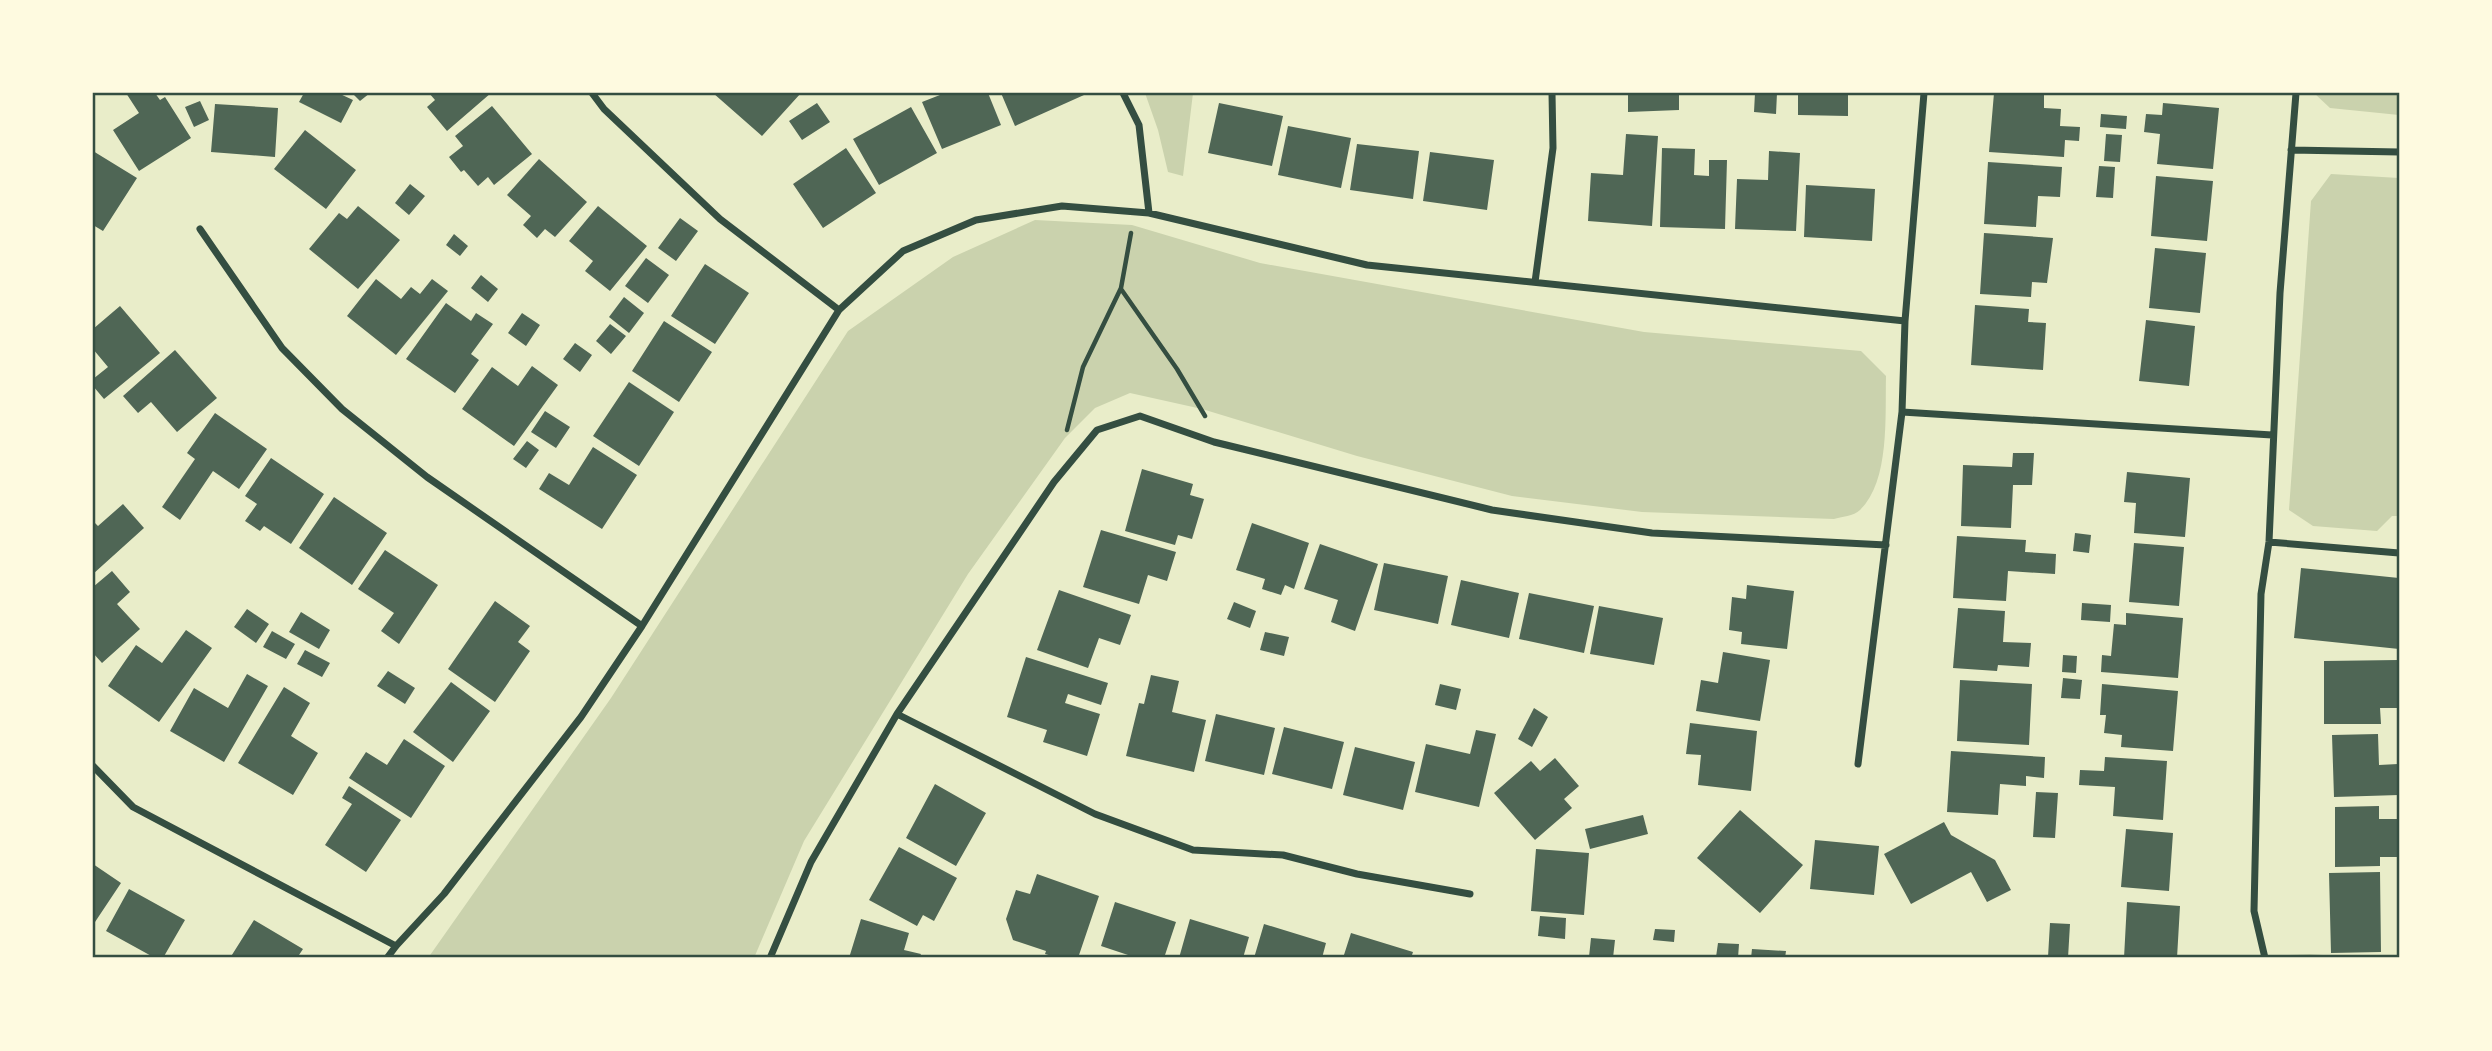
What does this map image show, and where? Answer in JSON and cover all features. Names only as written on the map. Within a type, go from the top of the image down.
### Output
[{"type":"street","points":[[592,93],[604,109],[720,219],[839,310]]},
{"type":"street","points":[[1123,93],[1139,125],[1149,213]]},
{"type":"street","points":[[1535,282],[1553,148],[1552,93]]},
{"type":"street","points":[[1858,764],[1902,412],[1905,321],[1924,93]]},
{"type":"street","points":[[2266,958],[2254,911],[2261,594],[2269,542],[2272,435],[2296,93]]},
{"type":"street","points":[[2291,150],[2399,152]]},
{"type":"street","points":[[387,958],[444,894],[581,717],[642,626],[839,310],[902,251],[976,220],[1062,206],[1149,213],[1367,265],[1905,321]]},
{"type":"street","points":[[200,229],[282,348],[342,409],[427,477],[642,626]]},
{"type":"street","points":[[1902,412],[2272,435]]},
{"type":"street","points":[[770,958],[811,862],[897,714],[1054,482],[1097,430],[1140,416],[1214,442],[1492,510],[1652,533],[1886,545]]},
{"type":"street","points":[[2269,542],[2399,553]]},
{"type":"street","points":[[897,714],[1095,814],[1192,850],[1283,855],[1357,874],[1470,894]]},
{"type":"street","points":[[93,766],[134,807],[396,946]]},
{"type":"path","points":[[1065,438],[1083,367],[1121,288],[1132,225],[1149,213]]},
{"type":"path","points":[[1121,288],[1202,409],[1214,442]]},
{"type":"green space","points":[[1145,93],[1193,93],[1183,176],[1168,172],[1158,130]]},
{"type":"green space","points":[[2314,93],[2399,93],[2399,115],[2330,108]]},
{"type":"green space","points":[[2331,174],[2399,178],[2399,516],[2392,516],[2377,531],[2313,526],[2289,510],[2311,201]]},
{"type":"green space","points":[[1035,220],[1132,225],[1260,263],[1644,332],[1861,351],[1886,376],[1884,447],[1877,482],[1870,498],[1860,510],[1834,519],[1642,512],[1512,496],[1357,456],[1202,409],[1130,393],[1095,408],[1065,438],[968,574],[804,841],[754,958],[428,958],[611,698],[848,331],[953,257]]},
{"type":"green space","points":[[2288,955],[2362,958],[2291,958]]},
{"type":"building","points":[[126,93],[155,93],[160,100],[165,97],[191,138],[139,171],[113,130],[139,113]]},
{"type":"building","points":[[304,93],[338,93],[353,100],[341,123],[299,102]]},
{"type":"building","points":[[352,93],[370,93],[360,101]]},
{"type":"building","points":[[429,93],[491,93],[447,131],[427,107],[435,100]]},
{"type":"building","points":[[713,93],[801,93],[762,136]]},
{"type":"building","points":[[945,93],[988,93],[1001,125],[942,149],[922,102]]},
{"type":"building","points":[[1001,93],[1083,93],[1084,95],[1015,126]]},
{"type":"building","points":[[1628,93],[1679,93],[1679,110],[1628,112]]},
{"type":"building","points":[[1755,93],[1777,93],[1776,114],[1754,112]]},
{"type":"building","points":[[1798,93],[1848,93],[1848,116],[1798,115]]},
{"type":"building","points":[[1994,93],[2044,94],[2044,108],[2061,109],[2060,126],[2080,127],[2079,141],[2065,140],[2064,157],[1989,152]]},
{"type":"building","points":[[200,101],[209,120],[194,127],[185,107]]},
{"type":"building","points":[[817,103],[830,122],[802,140],[789,121]]},
{"type":"building","points":[[1219,103],[1283,116],[1272,166],[1208,153]]},
{"type":"building","points":[[2163,103],[2219,108],[2213,169],[2157,164],[2160,134],[2144,132],[2146,114],[2162,115]]},
{"type":"building","points":[[215,104],[278,108],[275,157],[211,152]]},
{"type":"building","points":[[492,106],[532,154],[494,185],[488,177],[478,186],[464,170],[461,172],[449,157],[463,146],[455,136]]},
{"type":"building","points":[[911,107],[937,153],[879,185],[853,139]]},
{"type":"building","points":[[2101,114],[2127,116],[2126,129],[2100,127]]},
{"type":"building","points":[[1288,126],[1351,138],[1341,188],[1278,175]]},
{"type":"building","points":[[305,130],[356,170],[326,209],[274,169]]},
{"type":"building","points":[[1626,134],[1658,136],[1652,226],[1588,221],[1591,173],[1623,175]]},
{"type":"building","points":[[2106,134],[2122,135],[2120,162],[2104,161]]},
{"type":"building","points":[[1357,144],[1419,151],[1413,199],[1350,190]]},
{"type":"building","points":[[846,148],[876,193],[823,228],[793,184]]},
{"type":"building","points":[[1662,148],[1695,149],[1694,175],[1709,176],[1709,160],[1727,160],[1725,229],[1660,227]]},
{"type":"building","points":[[93,151],[137,178],[103,231],[93,225]]},
{"type":"building","points":[[1769,151],[1800,153],[1796,231],[1735,229],[1737,179],[1768,180]]},
{"type":"building","points":[[1430,152],[1494,160],[1487,210],[1423,201]]},
{"type":"building","points":[[539,159],[587,202],[555,237],[545,229],[537,238],[523,225],[531,216],[507,195]]},
{"type":"building","points":[[1988,162],[2062,167],[2060,197],[2038,196],[2036,227],[1984,224]]},
{"type":"building","points":[[2099,166],[2115,167],[2113,198],[2096,197]]},
{"type":"building","points":[[2156,176],[2213,181],[2207,241],[2151,236]]},
{"type":"building","points":[[410,184],[425,196],[409,215],[395,203]]},
{"type":"building","points":[[1806,185],[1875,189],[1872,241],[1804,237]]},
{"type":"building","points":[[358,206],[400,240],[358,289],[309,249],[339,213],[347,219]]},
{"type":"building","points":[[598,206],[647,246],[610,291],[585,271],[593,261],[569,241]]},
{"type":"building","points":[[680,218],[698,231],[676,261],[658,248]]},
{"type":"building","points":[[1984,233],[2053,238],[2047,283],[2032,282],[2031,297],[1980,294]]},
{"type":"building","points":[[454,234],[468,246],[460,256],[446,245]]},
{"type":"building","points":[[2155,248],[2206,253],[2200,313],[2149,308]]},
{"type":"building","points":[[646,258],[669,275],[648,303],[625,286]]},
{"type":"building","points":[[705,264],[749,293],[715,344],[671,316]]},
{"type":"building","points":[[481,275],[498,289],[488,302],[471,288]]},
{"type":"building","points":[[376,279],[401,299],[411,287],[420,294],[432,279],[448,291],[396,355],[347,316]]},
{"type":"building","points":[[624,297],[644,313],[629,333],[609,317]]},
{"type":"building","points":[[446,303],[471,321],[476,313],[493,324],[471,354],[479,360],[455,393],[406,359]]},
{"type":"building","points":[[1975,305],[2029,309],[2028,322],[2046,323],[2043,370],[1971,365]]},
{"type":"building","points":[[120,306],[160,353],[104,399],[93,386],[93,379],[108,367],[93,349],[93,329]]},
{"type":"building","points":[[522,313],[540,325],[526,346],[508,333]]},
{"type":"building","points":[[2146,320],[2195,326],[2189,386],[2139,381]]},
{"type":"building","points":[[664,321],[712,352],[679,402],[632,371]]},
{"type":"building","points":[[610,324],[626,336],[611,354],[596,341]]},
{"type":"building","points":[[575,343],[592,355],[580,372],[563,359]]},
{"type":"building","points":[[175,350],[217,398],[177,432],[151,402],[138,413],[123,396]]},
{"type":"building","points":[[532,366],[558,385],[514,446],[462,409],[492,367],[518,386]]},
{"type":"building","points":[[629,382],[674,412],[639,466],[593,436]]},
{"type":"building","points":[[545,411],[570,427],[556,448],[531,432]]},
{"type":"building","points":[[215,413],[267,449],[239,489],[213,471],[180,520],[162,507],[195,459],[187,453]]},
{"type":"building","points":[[527,441],[539,450],[526,468],[513,459]]},
{"type":"building","points":[[593,447],[637,475],[602,529],[539,489],[549,473],[569,485]]},
{"type":"building","points":[[2013,453],[2034,453],[2032,485],[2013,485],[2011,528],[1961,526],[1963,465],[2012,467]]},
{"type":"building","points":[[271,458],[324,494],[291,544],[264,526],[260,531],[245,521],[257,504],[245,496]]},
{"type":"building","points":[[1142,469],[1193,484],[1190,495],[1204,499],[1192,539],[1178,535],[1175,545],[1125,531]]},
{"type":"building","points":[[2127,472],[2190,478],[2185,537],[2134,533],[2136,503],[2124,502]]},
{"type":"building","points":[[334,497],[387,533],[352,585],[299,548]]},
{"type":"building","points":[[123,504],[144,528],[93,574],[93,521],[98,526]]},
{"type":"building","points":[[1252,523],[1309,543],[1294,589],[1285,585],[1281,595],[1262,589],[1265,579],[1236,570]]},
{"type":"building","points":[[1101,530],[1176,552],[1167,581],[1148,575],[1139,604],[1083,587]]},
{"type":"building","points":[[2075,533],[2091,535],[2089,553],[2073,551]]},
{"type":"building","points":[[1957,536],[2026,540],[2025,552],[2056,554],[2055,574],[2008,571],[2006,601],[1953,598]]},
{"type":"building","points":[[2134,543],[2184,547],[2179,606],[2129,602]]},
{"type":"building","points":[[1320,544],[1378,564],[1355,631],[1331,622],[1338,600],[1304,589]]},
{"type":"building","points":[[385,550],[438,585],[399,644],[381,631],[394,613],[358,589]]},
{"type":"building","points":[[1384,563],[1448,576],[1438,624],[1374,610]]},
{"type":"building","points":[[2301,568],[2399,578],[2399,649],[2294,638]]},
{"type":"building","points":[[112,571],[130,592],[117,604],[140,629],[102,663],[93,653],[93,587]]},
{"type":"building","points":[[1461,580],[1519,593],[1509,638],[1451,625]]},
{"type":"building","points":[[1747,585],[1794,591],[1787,649],[1741,644],[1742,632],[1729,630],[1732,597],[1746,599]]},
{"type":"building","points":[[1059,590],[1131,615],[1120,645],[1099,638],[1088,668],[1037,650]]},
{"type":"building","points":[[1529,593],[1594,606],[1584,653],[1519,639]]},
{"type":"building","points":[[495,601],[530,626],[518,642],[530,651],[495,702],[448,669]]},
{"type":"building","points":[[1234,602],[1256,611],[1250,628],[1227,619]]},
{"type":"building","points":[[2082,603],[2111,605],[2110,622],[2081,620]]},
{"type":"building","points":[[1599,606],[1663,618],[1654,665],[1590,654]]},
{"type":"building","points":[[1958,608],[2005,611],[2003,642],[2031,643],[2029,667],[1998,665],[1997,671],[1953,668]]},
{"type":"building","points":[[247,609],[269,624],[256,643],[234,627]]},
{"type":"building","points":[[301,612],[330,630],[319,649],[289,632]]},
{"type":"building","points":[[2126,613],[2183,618],[2178,678],[2101,672],[2102,655],[2111,656],[2114,624],[2126,625]]},
{"type":"building","points":[[186,630],[212,648],[159,722],[108,686],[136,645],[162,663]]},
{"type":"building","points":[[272,631],[295,644],[286,659],[263,647]]},
{"type":"building","points":[[1265,632],[1289,637],[1284,656],[1260,650]]},
{"type":"building","points":[[305,650],[330,663],[322,677],[297,664]]},
{"type":"building","points":[[1723,652],[1770,660],[1760,721],[1696,711],[1701,680],[1718,683]]},
{"type":"building","points":[[2063,655],[2077,656],[2076,673],[2062,672]]},
{"type":"building","points":[[1026,657],[1108,683],[1101,705],[1068,694],[1065,703],[1100,714],[1087,756],[1043,742],[1047,730],[1007,717]]},
{"type":"building","points":[[2398,660],[2397,708],[2380,708],[2381,724],[2324,724],[2324,661]]},
{"type":"building","points":[[388,671],[415,688],[405,704],[377,686]]},
{"type":"building","points":[[247,674],[268,686],[224,762],[170,731],[194,688],[228,708]]},
{"type":"building","points":[[1151,675],[1179,681],[1172,712],[1206,720],[1194,772],[1126,756],[1139,703],[1144,704]]},
{"type":"building","points":[[2063,678],[2082,680],[2080,699],[2061,698]]},
{"type":"building","points":[[1960,680],[2032,684],[2029,745],[1957,741]]},
{"type":"building","points":[[451,682],[490,711],[453,762],[413,732]]},
{"type":"building","points":[[1440,684],[1461,689],[1456,710],[1435,705]]},
{"type":"building","points":[[2102,684],[2178,691],[2173,751],[2121,747],[2122,735],[2104,733],[2106,715],[2100,715]]},
{"type":"building","points":[[284,687],[310,703],[291,736],[318,753],[293,795],[238,763]]},
{"type":"building","points":[[1534,708],[1548,717],[1532,747],[1518,739]]},
{"type":"building","points":[[1216,714],[1275,728],[1264,775],[1205,761]]},
{"type":"building","points":[[1690,723],[1757,731],[1751,791],[1698,785],[1701,755],[1686,754]]},
{"type":"building","points":[[1284,727],[1344,742],[1332,789],[1272,774]]},
{"type":"building","points":[[1476,730],[1496,734],[1479,807],[1415,792],[1426,744],[1470,754]]},
{"type":"building","points":[[2378,734],[2379,765],[2398,764],[2399,795],[2334,797],[2332,735]]},
{"type":"building","points":[[404,739],[445,766],[411,818],[349,778],[366,752],[387,765]]},
{"type":"building","points":[[1355,747],[1415,762],[1403,810],[1343,795]]},
{"type":"building","points":[[1951,751],[2045,757],[2044,778],[2026,776],[2026,786],[2000,784],[1998,815],[1947,812]]},
{"type":"building","points":[[2105,757],[2167,761],[2163,820],[2113,816],[2115,787],[2079,785],[2080,770],[2104,771]]},
{"type":"building","points":[[1555,758],[1579,786],[1564,799],[1572,808],[1535,840],[1494,793],[1531,761],[1540,771]]},
{"type":"building","points":[[935,784],[986,813],[956,866],[906,838]]},
{"type":"building","points":[[349,786],[401,820],[366,872],[325,845],[352,804],[342,798]]},
{"type":"building","points":[[2036,792],[2058,793],[2055,838],[2033,837]]},
{"type":"building","points":[[2379,806],[2379,819],[2397,819],[2399,857],[2380,857],[2380,866],[2335,867],[2335,807]]},
{"type":"building","points":[[1740,810],[1803,865],[1760,913],[1697,858]]},
{"type":"building","points":[[1643,815],[1648,834],[1590,849],[1585,829]]},
{"type":"building","points":[[1944,822],[1951,835],[1995,860],[2011,890],[1987,902],[1971,872],[1911,904],[1884,854]]},
{"type":"building","points":[[2126,829],[2173,833],[2169,891],[2121,887]]},
{"type":"building","points":[[1815,840],[1879,846],[1874,895],[1810,889]]},
{"type":"building","points":[[899,847],[957,878],[934,921],[923,915],[917,926],[869,900]]},
{"type":"building","points":[[1536,849],[1589,853],[1584,915],[1531,911]]},
{"type":"building","points":[[93,864],[121,883],[93,925]]},
{"type":"building","points":[[2380,872],[2381,952],[2331,953],[2329,873]]},
{"type":"building","points":[[1037,874],[1099,896],[1078,958],[1059,958],[1013,940],[1006,919],[1016,890],[1030,894]]},
{"type":"building","points":[[129,889],[185,920],[163,958],[155,958],[106,931]]},
{"type":"building","points":[[1115,902],[1176,922],[1164,958],[1137,958],[1101,946]]},
{"type":"building","points":[[2127,902],[2180,906],[2177,958],[2124,958]]},
{"type":"building","points":[[1540,916],[1566,918],[1565,939],[1538,936]]},
{"type":"building","points":[[861,919],[909,933],[904,950],[921,954],[919,958],[849,958]]},
{"type":"building","points":[[1190,919],[1249,937],[1243,958],[1179,958]]},
{"type":"building","points":[[254,920],[303,949],[297,958],[230,958]]},
{"type":"building","points":[[2050,923],[2070,924],[2068,958],[2048,957]]},
{"type":"building","points":[[1264,924],[1326,943],[1322,958],[1254,958]]},
{"type":"building","points":[[1655,929],[1675,930],[1674,942],[1653,940]]},
{"type":"building","points":[[1351,933],[1413,952],[1411,958],[1343,958]]},
{"type":"building","points":[[1591,938],[1615,940],[1613,958],[1589,957]]},
{"type":"building","points":[[1718,943],[1739,944],[1738,958],[1716,957]]},
{"type":"building","points":[[1752,949],[1786,951],[1785,958],[1751,958]]}]
